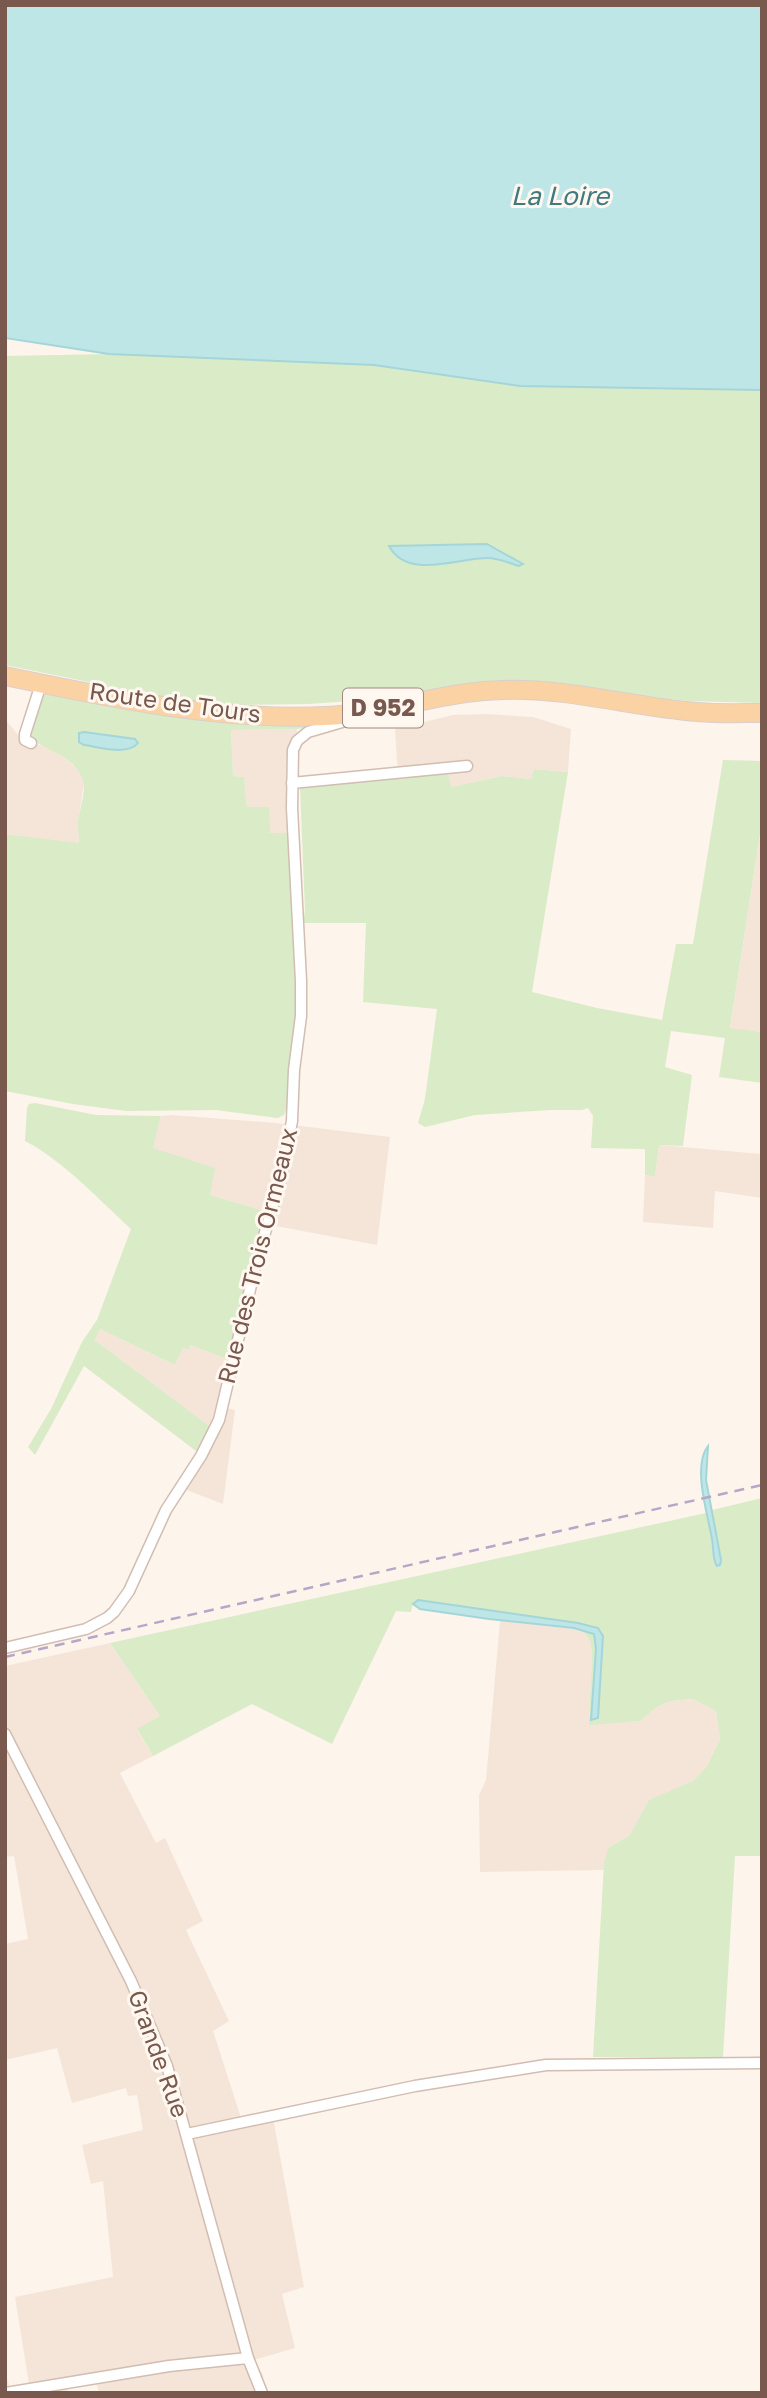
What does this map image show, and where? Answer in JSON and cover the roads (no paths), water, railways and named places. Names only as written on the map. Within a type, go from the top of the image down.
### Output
[{"type":"main road","name":"Route de Tours","points":[[8,679],[172,708],[276,717],[354,713],[462,694],[503,690],[542,692],[699,712],[762,713]]},
{"type":"street","points":[[32,743],[25,740],[25,734],[41,684]]},
{"type":"street","name":"Rue des Trois Ormeaux","points":[[5,1648],[86,1629],[114,1612],[130,1591],[166,1510],[201,1456],[219,1420],[257,1260],[281,1178],[292,1121],[294,1070],[301,1016],[293,750],[297,741],[308,732],[352,719],[354,713]]},
{"type":"street","points":[[292,783],[467,766]]},
{"type":"street","name":"Grande Rue","points":[[5,1734],[131,1981],[167,2066],[248,2358],[262,2393]]},
{"type":"street","points":[[187,2134],[415,2086],[545,2065],[762,2063]]},
{"type":"street","points":[[6,2393],[169,2366],[248,2358]]},
{"type":"water","name":"La Loire","points":[[5,5],[762,5],[762,390],[520,386],[374,365],[109,354],[5,338]]},
{"type":"water","points":[[487,544],[523,564],[519,566],[487,558],[420,565],[397,556],[389,546]]},
{"type":"water","points":[[79,733],[135,739],[138,743],[120,750],[84,745],[79,742]]},
{"type":"water","points":[[708,1446],[706,1480],[721,1560],[717,1566],[701,1478],[703,1455]]},
{"type":"water","points":[[418,1600],[598,1628],[603,1636],[598,1718],[591,1720],[596,1649],[594,1634],[574,1628],[420,1609],[413,1604]]},
{"type":"railway","points":[[5,1657],[762,1485]]}]
